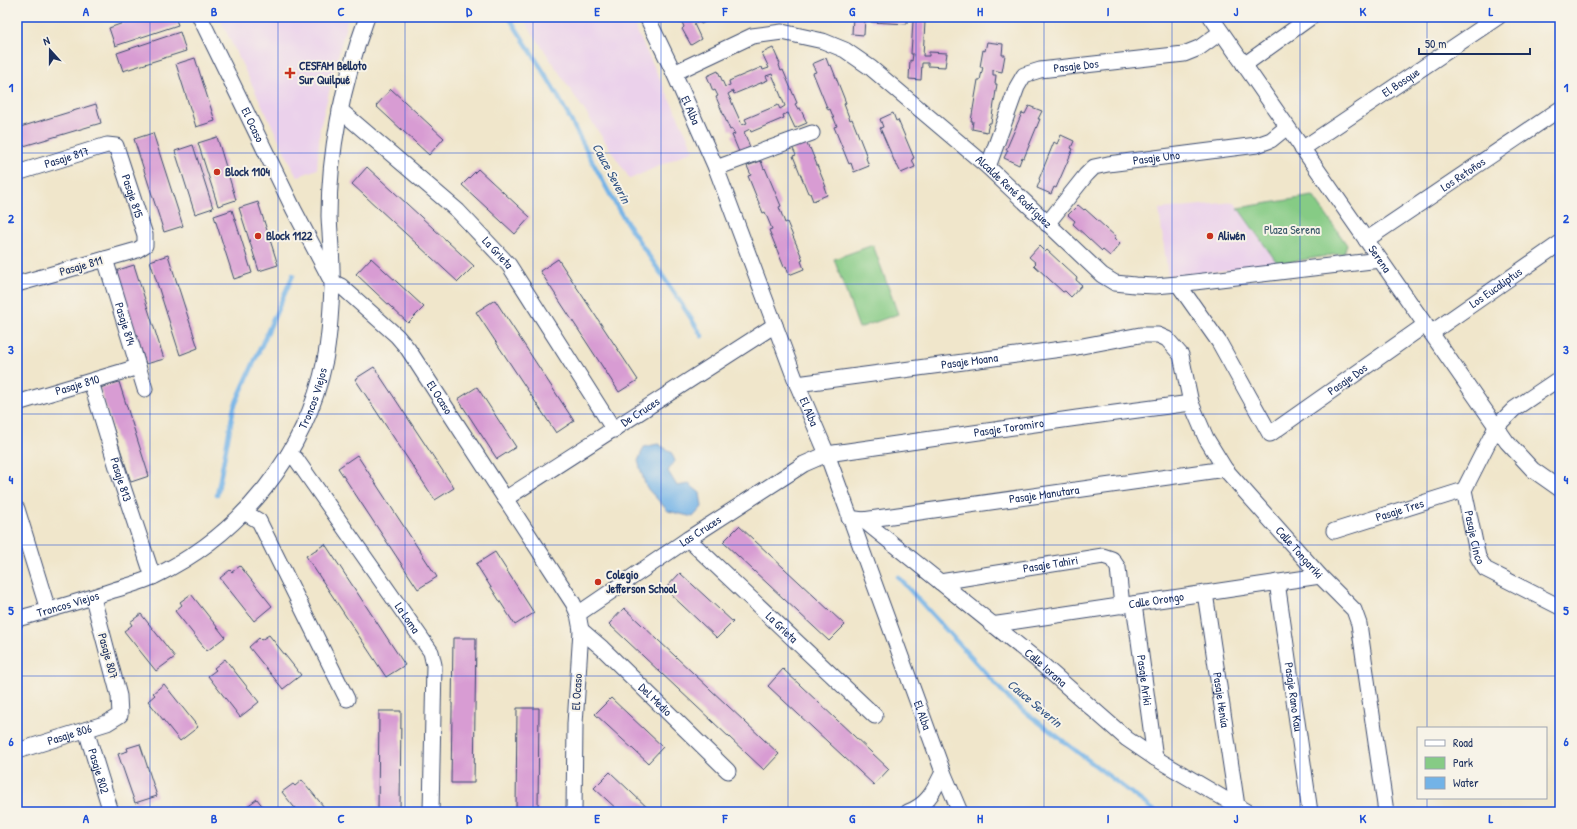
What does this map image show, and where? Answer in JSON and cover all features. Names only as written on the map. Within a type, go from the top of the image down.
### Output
[{"type":"street","name":"El Ocaso","points":[[200,17],[294,210],[332,282],[341,286],[397,336],[408,349],[573,603],[578,614],[580,630],[575,724],[574,812]]},
{"type":"street","name":"Troncos Viejos","points":[[17,619],[93,598],[153,577],[186,559],[211,542],[244,512],[264,489],[288,455],[303,426],[319,384],[325,359],[329,334],[332,282],[330,215],[332,159],[340,110],[349,74],[367,17]]},
{"type":"street","name":"El Alba","points":[[647,17],[674,73],[716,168],[797,384],[856,519],[943,772],[960,812]]},
{"type":"street","name":"Serena","points":[[1211,17],[1496,427],[1519,457],[1533,470],[1560,489]]},
{"type":"street","points":[[1244,65],[1311,17]]},
{"type":"street","name":"El Bosque","points":[[1302,149],[1498,17]]},
{"type":"street","name":"Alcalde René Rodríguez","points":[[674,73],[752,36],[782,32],[822,41],[845,50],[871,68],[988,167],[1102,275],[1115,283],[1155,286],[1380,260]]},
{"type":"street","name":"Pasaje Dos","points":[[988,167],[1018,87],[1024,75],[1040,70],[1184,54],[1199,48],[1221,32]]},
{"type":"street","name":"Los Retoños","points":[[1366,240],[1560,109]]},
{"type":"street","name":"La Grieta","points":[[340,110],[458,211],[509,265],[614,430]]},
{"type":"street","name":"Pasaje Uno","points":[[1047,224],[1086,174],[1094,167],[1258,145],[1271,140],[1287,127]]},
{"type":"street","points":[[716,168],[812,133]]},
{"type":"street","name":"Pasaje 817","points":[[17,173],[107,145],[116,146]]},
{"type":"street","name":"Pasaje 815","points":[[116,146],[146,235],[145,245]]},
{"type":"street","name":"Los Eucaliptus","points":[[1428,329],[1560,243]]},
{"type":"street","name":"Pasaje 811","points":[[17,284],[137,250],[145,245]]},
{"type":"street","name":"Pasaje 814","points":[[106,259],[145,389]]},
{"type":"street","name":"Pasaje Dos","points":[[1178,284],[1218,342],[1270,434],[1428,329]]},
{"type":"street","name":"De Cruces","points":[[505,499],[775,325]]},
{"type":"street","name":"Pasaje Moana","points":[[797,384],[1077,347],[1140,335]]},
{"type":"street","name":"Calle Tongariki","points":[[1140,335],[1158,335],[1167,339],[1176,348],[1181,355],[1191,403],[1206,438],[1225,469],[1320,576],[1354,610],[1359,624],[1386,812]]},
{"type":"street","name":"Pasaje 810","points":[[17,403],[138,367]]},
{"type":"street","points":[[1464,490],[1496,427],[1514,409],[1560,378]]},
{"type":"street","name":"Pasaje 813","points":[[91,382],[122,487],[153,577]]},
{"type":"street","name":"Pasaje Toromiro","points":[[827,454],[1191,403]]},
{"type":"street","name":"Las Cruces","points":[[578,614],[688,539],[804,464],[827,454]]},
{"type":"street","name":"La Loma","points":[[288,455],[296,459],[431,652],[434,665],[431,812]]},
{"type":"street","name":"Pasaje Manutara","points":[[856,519],[1225,469]]},
{"type":"street","name":"Pasaje Tres","points":[[1334,531],[1464,490]]},
{"type":"street","name":"Pasaje Cinco","points":[[1464,490],[1478,557],[1485,569],[1560,607]]},
{"type":"street","points":[[17,510],[48,610]]},
{"type":"street","points":[[244,512],[259,521],[347,699]]},
{"type":"street","name":"Calle Iorana","points":[[856,519],[940,582],[991,625],[1037,660],[1127,739],[1155,758],[1242,809]]},
{"type":"street","name":"La Grieta","points":[[688,539],[875,716]]},
{"type":"street","name":"Pasaje Tahiri","points":[[940,582],[1103,556],[1112,559],[1118,568],[1128,605]]},
{"type":"street","name":"Calle Orongo","points":[[991,625],[1320,576]]},
{"type":"street","name":"Pasaje Rano Kau","points":[[1277,582],[1310,812]]},
{"type":"street","name":"Pasaje Henúa","points":[[1205,593],[1242,809]]},
{"type":"street","name":"Pasaje 807","points":[[93,598],[119,696],[120,715]]},
{"type":"street","name":"Pasaje Ariki","points":[[1128,605],[1155,758]]},
{"type":"street","name":"Del Medio","points":[[580,630],[602,648],[728,771]]},
{"type":"street","name":"Pasaje 806","points":[[17,751],[107,723],[120,715]]},
{"type":"street","name":"Pasaje 802","points":[[86,730],[111,812]]},
{"type":"street","points":[[908,812],[919,808],[931,796],[943,772]]},
{"type":"shaded area","name":"CESFAM Belloto Sur Quilpué","points":[[219,17],[348,17],[320,128],[317,169],[297,177]]},
{"type":"shaded area","points":[[522,17],[630,17],[694,150],[630,179]]},
{"type":"shaded area","name":"Aliwén","points":[[1234,202],[1278,264],[1168,277],[1159,209]]},
{"type":"green space","name":"Plaza Serena","points":[[1313,196],[1347,245],[1344,253],[1278,264],[1238,208]]},
{"type":"green space","points":[[873,245],[898,314],[859,328],[834,259]]},
{"type":"water","points":[[658,444],[671,452],[675,461],[668,471],[677,486],[689,484],[700,493],[702,507],[693,517],[668,511],[646,487],[638,461],[644,447]]},
{"type":"building","points":[[140,17],[175,17],[178,25],[115,46],[109,28]]},
{"type":"building","points":[[676,17],[715,17],[701,24],[699,22],[694,24],[701,39],[691,45],[682,29],[684,27],[682,22],[679,23]]},
{"type":"building","points":[[853,17],[923,17],[923,22],[925,22],[923,56],[929,56],[929,52],[947,53],[945,67],[928,66],[928,63],[922,63],[921,80],[909,79],[910,60],[912,61],[913,54],[911,54],[913,21],[907,20],[907,24],[871,22],[871,19],[865,18],[864,35],[852,34]]},
{"type":"building","points":[[180,32],[186,51],[123,71],[117,53]]},
{"type":"building","points":[[987,42],[1003,44],[1002,55],[1005,55],[1002,72],[993,70],[993,75],[996,75],[995,84],[997,84],[991,123],[989,123],[987,132],[972,129],[973,121],[971,121],[978,80],[980,80],[983,67],[980,67],[983,50],[985,51]]},
{"type":"building","points":[[773,48],[780,64],[781,71],[783,70],[797,103],[795,104],[798,109],[800,108],[807,123],[795,128],[788,113],[783,115],[784,118],[751,132],[750,129],[744,132],[750,147],[739,152],[732,135],[735,134],[732,129],[730,130],[716,97],[718,96],[715,90],[713,91],[707,76],[718,71],[725,87],[730,85],[729,81],[762,67],[763,70],[769,68],[762,53]],"holes":[[[772,74],[785,106],[780,109],[778,105],[745,119],[747,123],[742,125],[728,94],[733,91],[734,94],[768,80],[766,76]]]},
{"type":"building","points":[[195,58],[215,121],[196,127],[176,64]]},
{"type":"building","points":[[826,58],[829,66],[831,65],[846,103],[844,104],[850,120],[852,119],[867,157],[869,166],[854,172],[851,163],[849,164],[834,127],[837,126],[830,109],[828,110],[813,73],[816,72],[812,64]]},
{"type":"building","points":[[391,89],[444,138],[429,155],[376,106]]},
{"type":"building","points":[[96,104],[101,123],[17,148],[17,128]]},
{"type":"building","points":[[1029,106],[1042,111],[1024,158],[1022,157],[1019,165],[1004,158],[1022,113],[1025,114]]},
{"type":"building","points":[[893,113],[896,121],[898,120],[914,158],[912,159],[915,167],[901,173],[880,128],[883,127],[880,119]]},
{"type":"building","points":[[153,133],[183,226],[164,232],[134,139]]},
{"type":"building","points":[[1061,135],[1074,141],[1071,148],[1073,149],[1056,188],[1054,187],[1051,194],[1037,188],[1039,179],[1054,142],[1057,144]]},
{"type":"building","name":"Block 1104","points":[[217,137],[236,200],[218,206],[198,143]]},
{"type":"building","points":[[806,141],[826,187],[824,187],[827,195],[813,201],[810,193],[808,193],[793,156],[796,155],[792,147]]},
{"type":"building","points":[[193,145],[213,208],[195,214],[175,151]]},
{"type":"building","points":[[761,161],[781,206],[779,207],[785,223],[787,222],[803,260],[801,261],[804,269],[789,275],[786,266],[784,267],[769,230],[772,229],[765,212],[763,213],[748,176],[751,175],[747,166]]},
{"type":"building","points":[[367,167],[474,266],[458,282],[352,184]]},
{"type":"building","points":[[478,169],[530,217],[515,234],[462,185]]},
{"type":"building","name":"Block 1122","points":[[258,202],[278,265],[259,271],[239,208]]},
{"type":"building","points":[[1078,205],[1084,210],[1085,209],[1116,237],[1114,238],[1120,244],[1110,256],[1103,250],[1102,251],[1073,224],[1075,221],[1068,215]]},
{"type":"building","points":[[232,210],[252,273],[234,279],[214,216]]},
{"type":"building","points":[[1039,246],[1045,252],[1047,250],[1077,278],[1076,280],[1082,285],[1071,297],[1065,291],[1063,292],[1034,265],[1036,263],[1029,257]]},
{"type":"building","points":[[168,255],[198,348],[180,355],[150,261]]},
{"type":"building","points":[[371,258],[424,307],[408,323],[356,274]]},
{"type":"building","points":[[558,259],[638,380],[619,392],[540,271]]},
{"type":"building","points":[[134,265],[164,359],[146,364],[115,271]]},
{"type":"building","points":[[495,300],[574,421],[556,433],[476,312]]},
{"type":"building","points":[[374,367],[454,488],[435,500],[355,379]]},
{"type":"building","points":[[119,382],[149,476],[131,482],[100,388]]},
{"type":"building","points":[[477,387],[516,447],[497,459],[458,399]]},
{"type":"building","points":[[357,455],[437,577],[418,589],[338,468]]},
{"type":"building","points":[[739,526],[845,625],[829,641],[723,542]]},
{"type":"building","points":[[325,544],[405,665],[386,677],[306,556]]},
{"type":"building","points":[[495,552],[534,613],[515,625],[476,564]]},
{"type":"building","points":[[240,566],[272,606],[254,621],[220,578],[230,570],[232,572]]},
{"type":"building","points":[[680,573],[733,622],[717,638],[665,589]]},
{"type":"building","points":[[191,594],[225,637],[207,651],[175,611],[182,605],[180,602]]},
{"type":"building","points":[[624,608],[779,754],[764,770],[609,624]]},
{"type":"building","points":[[141,614],[175,657],[156,671],[124,631],[132,625],[130,622]]},
{"type":"building","points":[[269,635],[301,675],[283,689],[249,647],[259,638],[261,640]]},
{"type":"building","points":[[453,638],[476,638],[474,783],[451,783]]},
{"type":"building","points":[[225,659],[259,702],[240,717],[208,676],[216,670],[214,668]]},
{"type":"building","points":[[783,669],[889,769],[874,785],[768,686]]},
{"type":"building","points":[[164,684],[198,727],[180,741],[148,701],[155,695],[153,693]]},
{"type":"building","points":[[611,698],[663,747],[648,763],[595,714]]},
{"type":"building","points":[[517,708],[539,708],[538,812],[516,812]]},
{"type":"building","points":[[379,711],[401,711],[400,812],[378,812]]},
{"type":"building","points":[[140,744],[157,796],[135,803],[118,754],[128,751],[127,748]]},
{"type":"building","points":[[610,772],[652,812],[620,812],[594,788]]},
{"type":"building","points":[[302,780],[328,812],[298,812],[282,792],[293,784],[295,786]]},
{"type":"building","points":[[257,799],[267,812],[245,812],[248,809],[246,807]]},
{"type":"waterway","name":"Cauce Severin","points":[[509,17],[555,91],[620,212],[702,336]]},
{"type":"waterway","points":[[217,495],[234,407],[293,275]]},
{"type":"waterway","name":"Cauce Severin","points":[[898,577],[1011,701],[1156,812]]},
{"type":"place","name":"CESFAM Belloto Sur Quilpué","points":[[290,73]]},
{"type":"place","name":"Block 1104","points":[[217,172]]},
{"type":"place","name":"Block 1122","points":[[258,236]]},
{"type":"place","name":"Aliwén","points":[[1210,236]]},
{"type":"place","name":"Colegio Jefferson School","points":[[598,582]]}]
